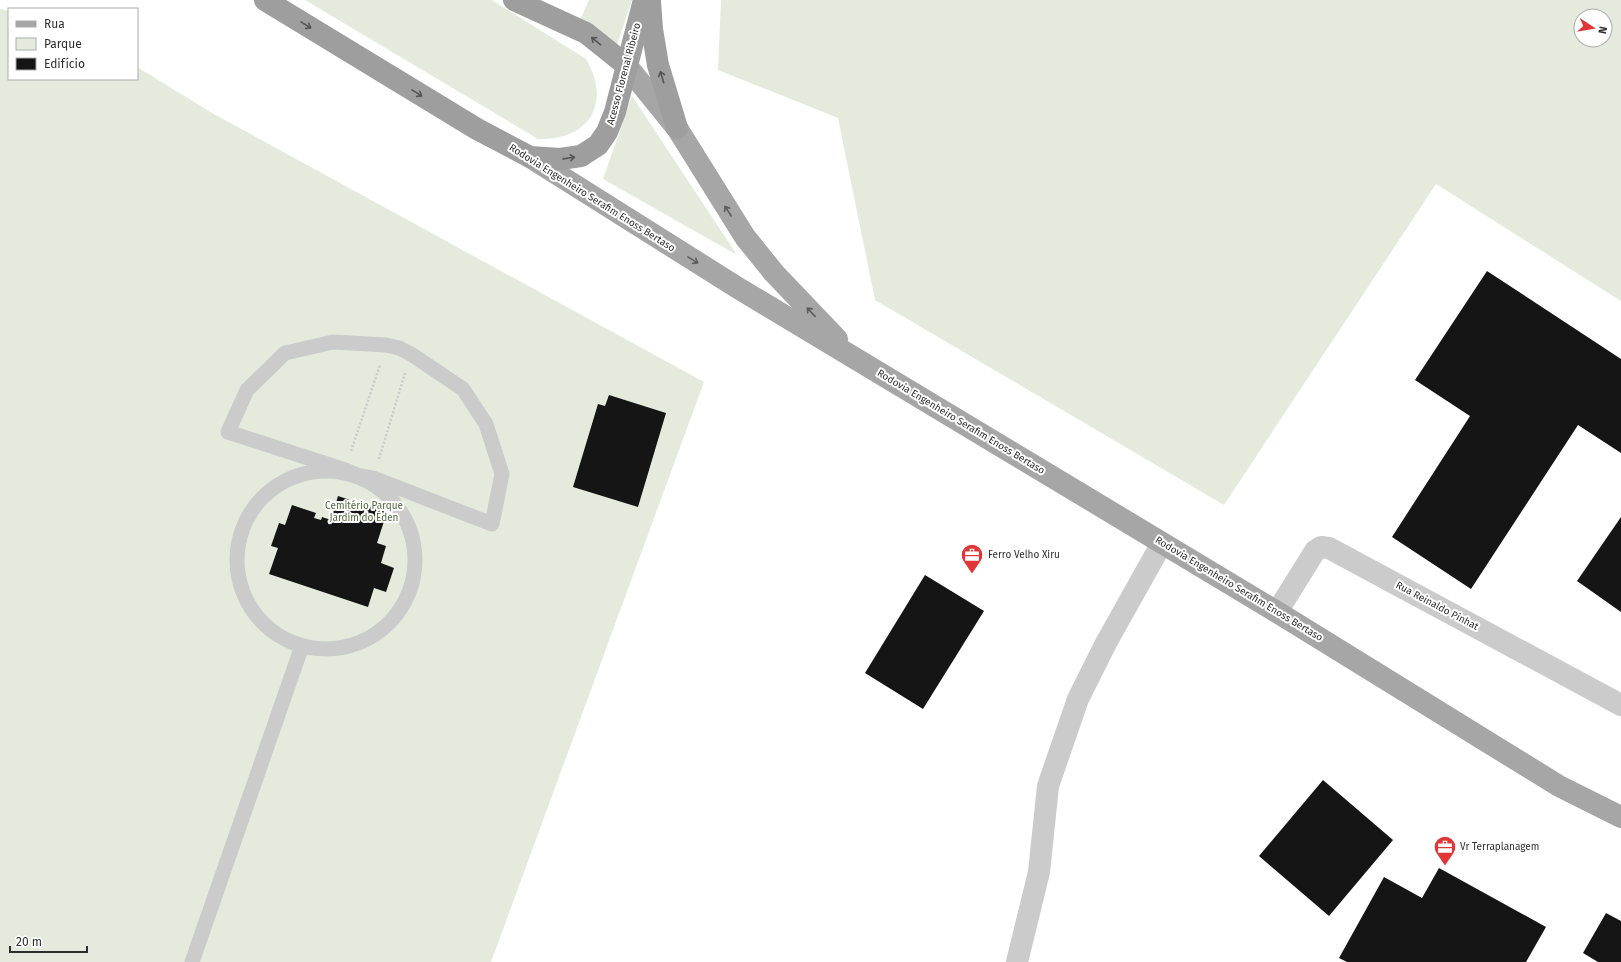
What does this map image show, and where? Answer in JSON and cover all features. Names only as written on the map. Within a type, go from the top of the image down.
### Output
[{"type":"highway","points":[[517,0],[586,33],[626,65]]},
{"type":"highway","name":"Acesso Florenal Ribeiro","points":[[530,157],[560,159],[580,156],[598,145],[607,132],[615,112],[644,0]]},
{"type":"highway","points":[[650,0],[652,29],[658,65],[677,128]]},
{"type":"highway","name":"Rodovia Engenheiro Serafim Enoss Bertaso","points":[[269,2],[477,130],[530,157]]},
{"type":"main road","name":"Rodovia Engenheiro Serafim Enoss Bertaso","points":[[626,65],[677,128],[745,237],[774,272],[857,360]]},
{"type":"main road","name":"Rodovia Engenheiro Serafim Enoss Bertaso","points":[[530,157],[857,360],[1277,612],[1559,786],[1621,817]]},
{"type":"street","points":[[1017,962],[1039,872],[1048,786],[1078,699],[1106,643],[1162,543]]},
{"type":"street","name":"Rua Reinaldo Pinhat","points":[[1277,612],[1315,551],[1321,547],[1329,548],[1621,705]]},
{"type":"lane","points":[[411,354],[386,345],[333,342],[285,353],[247,390],[228,432],[351,473],[380,489],[399,509],[411,533],[415,560],[410,587],[398,611],[379,631],[355,644],[328,649],[302,646],[276,634],[255,614],[242,589],[237,560],[241,532],[254,506],[275,486],[300,474],[328,470],[351,473],[373,478],[492,524],[502,474],[486,424],[464,389],[411,354]]},
{"type":"lane","points":[[192,962],[302,646]]},
{"type":"path","points":[[351,473],[386,345]]},
{"type":"path","points":[[373,478],[411,354]]},
{"type":"green space","points":[[305,0],[492,0],[586,59],[593,75],[597,90],[596,104],[591,116],[582,126],[571,134],[556,138],[538,139]]},
{"type":"green space","points":[[589,0],[632,0],[617,45],[580,20]]},
{"type":"green space","points":[[721,0],[1621,0],[1621,301],[1436,184],[1224,505],[875,300],[838,118],[718,70]]},
{"type":"green space","name":"Cemitério Parque Jardim do Éden","points":[[0,9],[8,11],[8,80],[138,80],[138,68],[212,113],[704,382],[491,962],[0,962]]},
{"type":"green space","points":[[632,96],[737,255],[603,179]]},
{"type":"building","points":[[1487,271],[1621,359],[1621,453],[1578,425],[1471,589],[1392,537],[1470,416],[1415,380]]},
{"type":"building","points":[[609,395],[666,413],[638,507],[573,487],[598,404],[605,406]]},
{"type":"building","points":[[338,496],[387,512],[377,543],[386,546],[381,563],[394,568],[386,592],[374,588],[368,607],[269,574],[278,548],[271,546],[279,523],[285,525],[292,505],[316,513],[314,518],[321,520],[322,517],[331,520]]},
{"type":"building","points":[[1621,517],[1621,612],[1577,581]]},
{"type":"building","points":[[925,575],[984,611],[923,709],[865,673]]},
{"type":"building","points":[[1323,780],[1393,840],[1329,916],[1259,856]]},
{"type":"building","points":[[1439,868],[1546,927],[1526,962],[1347,962],[1339,958],[1384,877],[1422,898]]},
{"type":"building","points":[[1606,913],[1621,921],[1621,962],[1598,962],[1583,953]]},
{"type":"place","name":"Ferro Velho Xiru","points":[[972,574]]},
{"type":"place","name":"Vr Terraplanagem","points":[[1445,866]]}]
